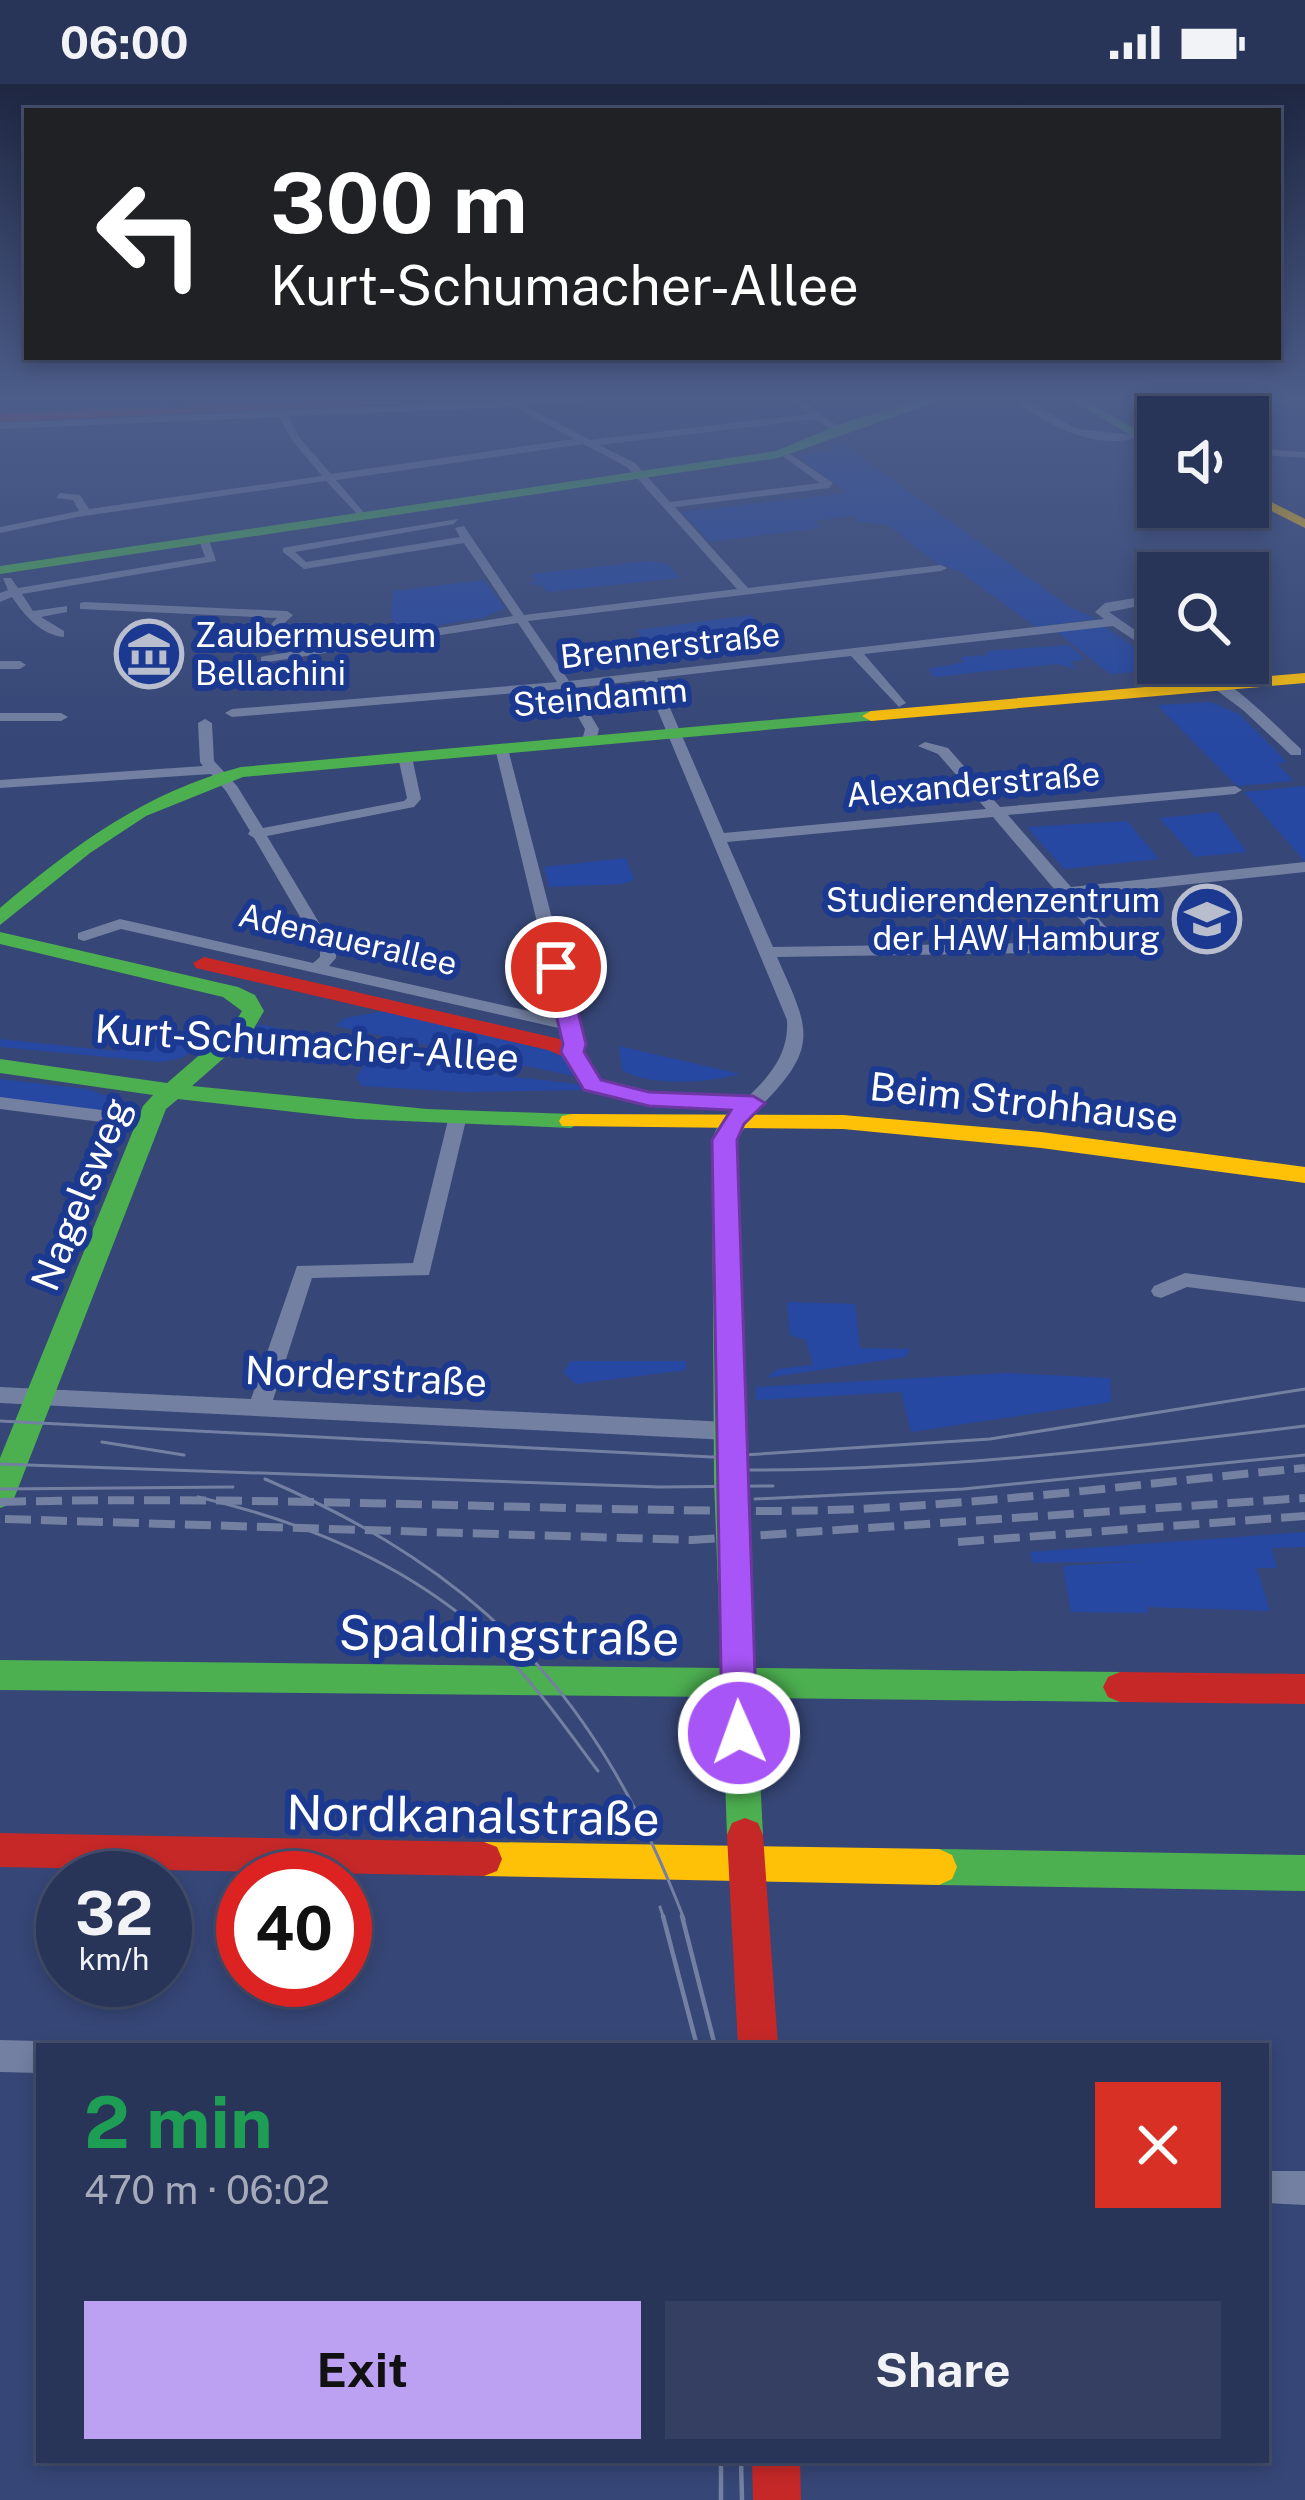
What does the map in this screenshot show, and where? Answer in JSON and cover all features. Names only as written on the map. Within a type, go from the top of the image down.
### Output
[{"type":"main road","points":[[5,588],[208,550],[361,514],[398,513]]},
{"type":"main road","points":[[1269,674],[1305,674]]},
{"type":"main road","name":"Steindamm","points":[[673,730],[1137,681]]},
{"type":"main road","name":"Steindamm","points":[[217,773],[1137,682]]},
{"type":"main road","name":"Steindamm","points":[[217,773],[261,761],[591,738]]},
{"type":"main road","points":[[0,917],[111,813],[168,784],[217,773]]},
{"type":"main road","name":"Adenauerallee","points":[[0,917],[572,1039],[592,1085],[649,1099]]},
{"type":"main road","name":"Adenauerallee","points":[[0,917],[236,994],[252,1005],[250,1018]]},
{"type":"main road","name":"Nagelsweg","points":[[0,1496],[157,1103],[250,1018]]},
{"type":"main road","name":"Kurt-Schumacher-Allee","points":[[0,1057],[457,1120],[743,1112]]},
{"type":"main road","name":"Kurt-Schumacher-Allee","points":[[0,1066],[180,1083],[418,1097],[649,1099],[743,1112]]},
{"type":"main road","points":[[743,1112],[724,1140],[728,1431],[758,2043]]},
{"type":"main road","name":"Beim Strohhause","points":[[743,1112],[1061,1123],[1305,1152]]},
{"type":"main road","name":"Beim Strohhause","points":[[743,1112],[979,1133],[1305,1175]]},
{"type":"main road","name":"Spaldingstraße","points":[[0,1675],[1305,1689]]},
{"type":"main road","name":"Nordkanalstraße","points":[[0,1850],[1305,1873]]},
{"type":"main road","points":[[776,2463],[777,2500]]},
{"type":"street","points":[[0,516],[6,528],[86,513]]},
{"type":"street","points":[[443,513],[288,549],[304,566],[467,539]]},
{"type":"street","points":[[451,513],[565,685],[591,738]]},
{"type":"street","points":[[672,513],[746,592]]},
{"type":"street","points":[[265,660],[521,619],[941,568]]},
{"type":"street","points":[[5,588],[30,615],[60,634]]},
{"type":"street","points":[[1137,602],[1102,610],[1137,638]]},
{"type":"street","points":[[84,606],[287,615],[256,646]]},
{"type":"street","points":[[30,615],[63,609]]},
{"type":"street","name":"Brennerstraße","points":[[232,713],[565,685],[1113,622]]},
{"type":"street","points":[[854,651],[899,703]]},
{"type":"street","points":[[0,665],[20,664]]},
{"type":"street","points":[[649,675],[796,1020],[798,1037],[787,1063],[743,1112]]},
{"type":"street","points":[[1215,684],[1296,752]]},
{"type":"street","points":[[0,717],[61,717]]},
{"type":"street","points":[[205,723],[205,757],[328,951],[328,958],[316,968]]},
{"type":"street","points":[[765,952],[1104,947],[1110,941],[943,751],[925,746]]},
{"type":"street","points":[[502,748],[572,1039]]},
{"type":"street","points":[[254,834],[409,804],[414,799],[405,757]]},
{"type":"street","name":"Steindamm","points":[[0,784],[184,768],[217,773]]},
{"type":"street","name":"Alexanderstraße","points":[[717,838],[1235,790]]},
{"type":"street","points":[[1067,892],[1305,867]]},
{"type":"street","name":"Adenauerallee","points":[[84,936],[120,925],[316,968],[572,1039]]},
{"type":"street","points":[[0,1103],[148,1122]]},
{"type":"street","points":[[260,1406],[304,1271],[422,1270],[457,1120]]},
{"type":"street","points":[[1161,1291],[1185,1280],[1305,1295]]},
{"type":"street","name":"Norderstraße","points":[[0,1395],[728,1431]]},
{"type":"street","points":[[0,2056],[36,2057]]},
{"type":"street","points":[[1269,2187],[1305,2188]]},
{"type":"shaded area","points":[[683,513],[938,513],[1070,607],[1097,619],[1036,627],[959,571],[936,563],[888,525],[860,522],[853,516],[814,521],[820,528],[709,542]]},
{"type":"shaded area","points":[[649,561],[668,564],[680,578],[547,592],[542,585],[526,584],[536,582],[531,574]]},
{"type":"shaded area","points":[[484,580],[505,608],[485,617],[401,632],[391,617],[393,591]]},
{"type":"shaded area","points":[[751,615],[756,621],[753,625],[761,624],[766,631],[705,645],[683,638],[645,642],[637,630]]},
{"type":"shaded area","points":[[1104,626],[1137,649],[1137,672],[1110,674],[1056,631]]},
{"type":"shaded area","points":[[1069,645],[1085,659],[1070,662],[1076,669],[1057,664],[934,677],[928,669],[964,662],[960,657],[988,655],[986,651]]},
{"type":"shaded area","points":[[1211,702],[1239,714],[1287,762],[1277,764],[1294,781],[1237,786],[1157,705]]},
{"type":"shaded area","points":[[1305,786],[1305,862],[1244,792]]},
{"type":"shaded area","points":[[1217,812],[1247,852],[1195,857],[1159,818]]},
{"type":"shaded area","points":[[1127,821],[1159,859],[1064,869],[1027,827]]},
{"type":"shaded area","points":[[626,858],[634,880],[622,884],[549,887],[544,867]]},
{"type":"shaded area","points":[[385,1011],[558,1052],[568,1059],[574,1076],[335,1026],[345,1018]]},
{"type":"shaded area","points":[[258,1024],[497,1075],[577,1084],[585,1090],[463,1092],[362,1086],[356,1077],[371,1057],[254,1029]]},
{"type":"shaded area","points":[[180,1036],[205,1039],[182,1058],[160,1062],[0,1047],[0,1039],[115,1051]]},
{"type":"shaded area","points":[[619,1046],[740,1074],[696,1081],[648,1079],[622,1070]]},
{"type":"shaded area","points":[[0,1079],[87,1089],[132,1105],[125,1116],[0,1098]]},
{"type":"shaded area","points":[[787,1302],[855,1304],[860,1348],[910,1349],[906,1357],[766,1378],[778,1369],[813,1365],[806,1340],[790,1335]]},
{"type":"shaded area","points":[[571,1361],[686,1361],[686,1370],[576,1384],[563,1372]]},
{"type":"shaded area","points":[[1006,1373],[1110,1378],[1111,1402],[911,1432],[901,1392],[756,1400],[756,1387]]},
{"type":"shaded area","points":[[1305,1532],[1305,1547],[1272,1548],[1277,1568],[1257,1568],[1270,1611],[1147,1607],[1148,1613],[1071,1612],[1063,1566],[1147,1561],[1033,1563],[1030,1552]]},
{"type":"tram line","points":[[0,1421],[712,1457],[990,1439],[1305,1389]]},
{"type":"tram line","points":[[749,1470],[958,1462],[1305,1426]]},
{"type":"tram line","points":[[102,1442],[184,1455]]},
{"type":"tram line","points":[[755,1499],[963,1489],[1305,1455]]},
{"type":"tram line","points":[[0,1464],[660,1487],[773,1486]]},
{"type":"tram line","points":[[265,1479],[343,1516],[411,1556],[472,1601],[525,1651],[572,1707],[613,1770],[684,1919]]},
{"type":"tram line","points":[[0,1489],[233,1487]]},
{"type":"tram line","points":[[198,1497],[326,1538],[367,1556],[444,1602],[512,1662],[598,1771]]},
{"type":"tram line","points":[[660,1907],[663,1916]]},
{"type":"tram line","points":[[663,1916],[696,2043]]},
{"type":"tram line","points":[[682,1916],[714,2043]]},
{"type":"tram line","points":[[721,2463],[721,2500]]},
{"type":"tram line","points":[[741,2463],[742,2500]]},
{"type":"railway","points":[[0,1502],[193,1500],[837,1510],[970,1502],[1305,1468]]},
{"type":"railway","points":[[5,1519],[692,1540],[1305,1498]]},
{"type":"railway","points":[[958,1542],[1305,1516]]},
{"type":"traffic: fast","points":[[0,570],[384,513]]},
{"type":"traffic: fast","points":[[0,919],[111,829],[171,796],[241,772],[871,716]]},
{"type":"traffic: fast","points":[[0,938],[230,992],[247,1000],[253,1011],[242,1030],[155,1106],[0,1496]]},
{"type":"traffic: fast","points":[[0,1066],[356,1111],[571,1121]]},
{"type":"traffic: fast","points":[[745,1835],[729,1480],[724,1140],[728,1128],[747,1108]]},
{"type":"traffic: fast","points":[[0,1675],[1120,1687]]},
{"type":"traffic: fast","points":[[939,1867],[1305,1873]]},
{"type":"traffic: slow","points":[[1284,513],[1305,524]]},
{"type":"traffic: slow","points":[[871,716],[1305,678]]},
{"type":"traffic: slow","points":[[571,1121],[843,1122],[1041,1140],[1305,1175]]},
{"type":"traffic: slow","points":[[484,1859],[939,1867]]},
{"type":"traffic: jam","points":[[204,963],[556,1045],[576,1054],[592,1085],[649,1099]]},
{"type":"traffic: jam","points":[[1120,1687],[1305,1689]]},
{"type":"traffic: jam","points":[[745,1835],[758,2043]]},
{"type":"traffic: jam","points":[[0,1850],[484,1859]]},
{"type":"traffic: jam","points":[[776,2463],[777,2500]]},
{"type":"place","name":"Zaubermuseum Bellachini","points":[[149,654]]},
{"type":"place","name":"Studierendenzentrum der HAW Hamburg","points":[[1207,919]]},
{"type":"route","points":[[556,967],[575,1044],[572,1052],[580,1058],[592,1085],[649,1099],[753,1103],[733,1121],[724,1140],[739,1733]]}]
